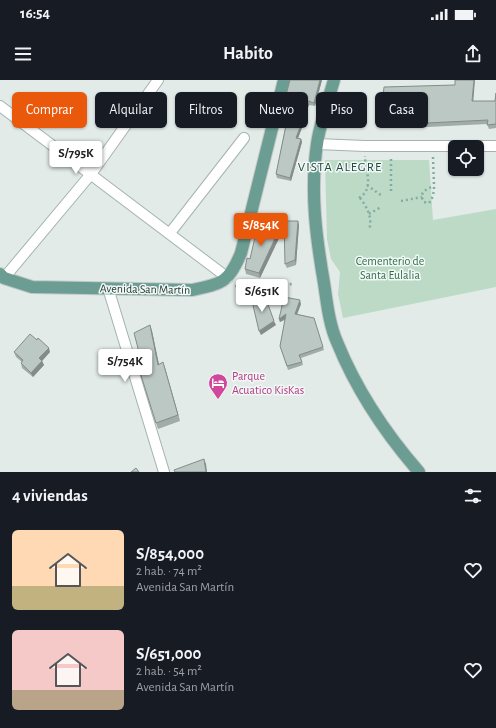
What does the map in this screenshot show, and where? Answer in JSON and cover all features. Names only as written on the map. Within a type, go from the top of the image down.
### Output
[{"type":"main road","points":[[228,278],[241,253],[284,80]]},
{"type":"main road","points":[[334,80],[317,144],[314,178],[315,216],[327,304],[336,341],[356,383],[405,456],[419,472]]},
{"type":"main road","name":"Avenida San Martín","points":[[2,276],[32,287],[192,290],[217,285],[228,278]]},
{"type":"street","points":[[2,276],[91,174],[158,80]]},
{"type":"street","points":[[0,106],[228,278]]},
{"type":"street","points":[[170,233],[244,138]]},
{"type":"street","points":[[317,144],[365,146],[496,146]]},
{"type":"street","points":[[108,288],[164,472]]},
{"type":"path","points":[[365,146],[365,162],[369,174],[367,185],[359,198],[369,214],[371,226],[369,230]]},
{"type":"path","points":[[391,146],[391,191]]},
{"type":"path","points":[[433,146],[434,186],[432,198],[429,203],[424,202],[422,197],[424,190],[434,186]]},
{"type":"path","points":[[367,185],[382,196]]},
{"type":"path","points":[[401,201],[422,197]]},
{"type":"path","points":[[369,214],[382,207]]},
{"type":"path","points":[[217,285],[262,288],[292,284]]},
{"type":"green space","name":"Cementerio de Santa Eulalia","points":[[325,160],[429,160],[433,220],[496,209],[496,287],[343,318],[338,294],[340,272],[331,259],[327,239]]},
{"type":"building","points":[[290,80],[320,80],[314,103],[308,101],[308,92],[287,92]]},
{"type":"building","points":[[455,80],[474,80],[472,101],[495,101],[496,93],[496,124],[487,125],[488,120],[428,123],[428,92],[383,92],[384,87],[455,85]]},
{"type":"building","points":[[285,128],[300,128],[296,138],[301,139],[290,178],[276,174]]},
{"type":"building","points":[[284,221],[298,221],[295,260],[285,264]]},
{"type":"building","points":[[258,224],[280,228],[259,273],[245,269],[247,258],[250,259]]},
{"type":"building","points":[[265,296],[274,321],[259,331],[252,301]]},
{"type":"building","points":[[284,297],[300,300],[295,314],[314,318],[323,347],[299,355],[302,362],[287,366],[280,346],[286,314],[279,319]]},
{"type":"building","points":[[150,325],[158,365],[163,362],[178,415],[156,423],[140,372],[144,371],[134,333]]},
{"type":"building","points":[[30,334],[37,340],[38,338],[49,348],[39,358],[42,361],[31,373],[21,363],[23,360],[14,352]]},
{"type":"building","points":[[204,459],[206,472],[175,472],[174,470]]},
{"type":"building","points":[[136,468],[139,472],[131,472]]},
{"type":"place","name":"Parque Acuatico KisKas","points":[[218,400]]},
{"type":"district","name":"VISTA ALEGRE","points":[[340,167]]}]
